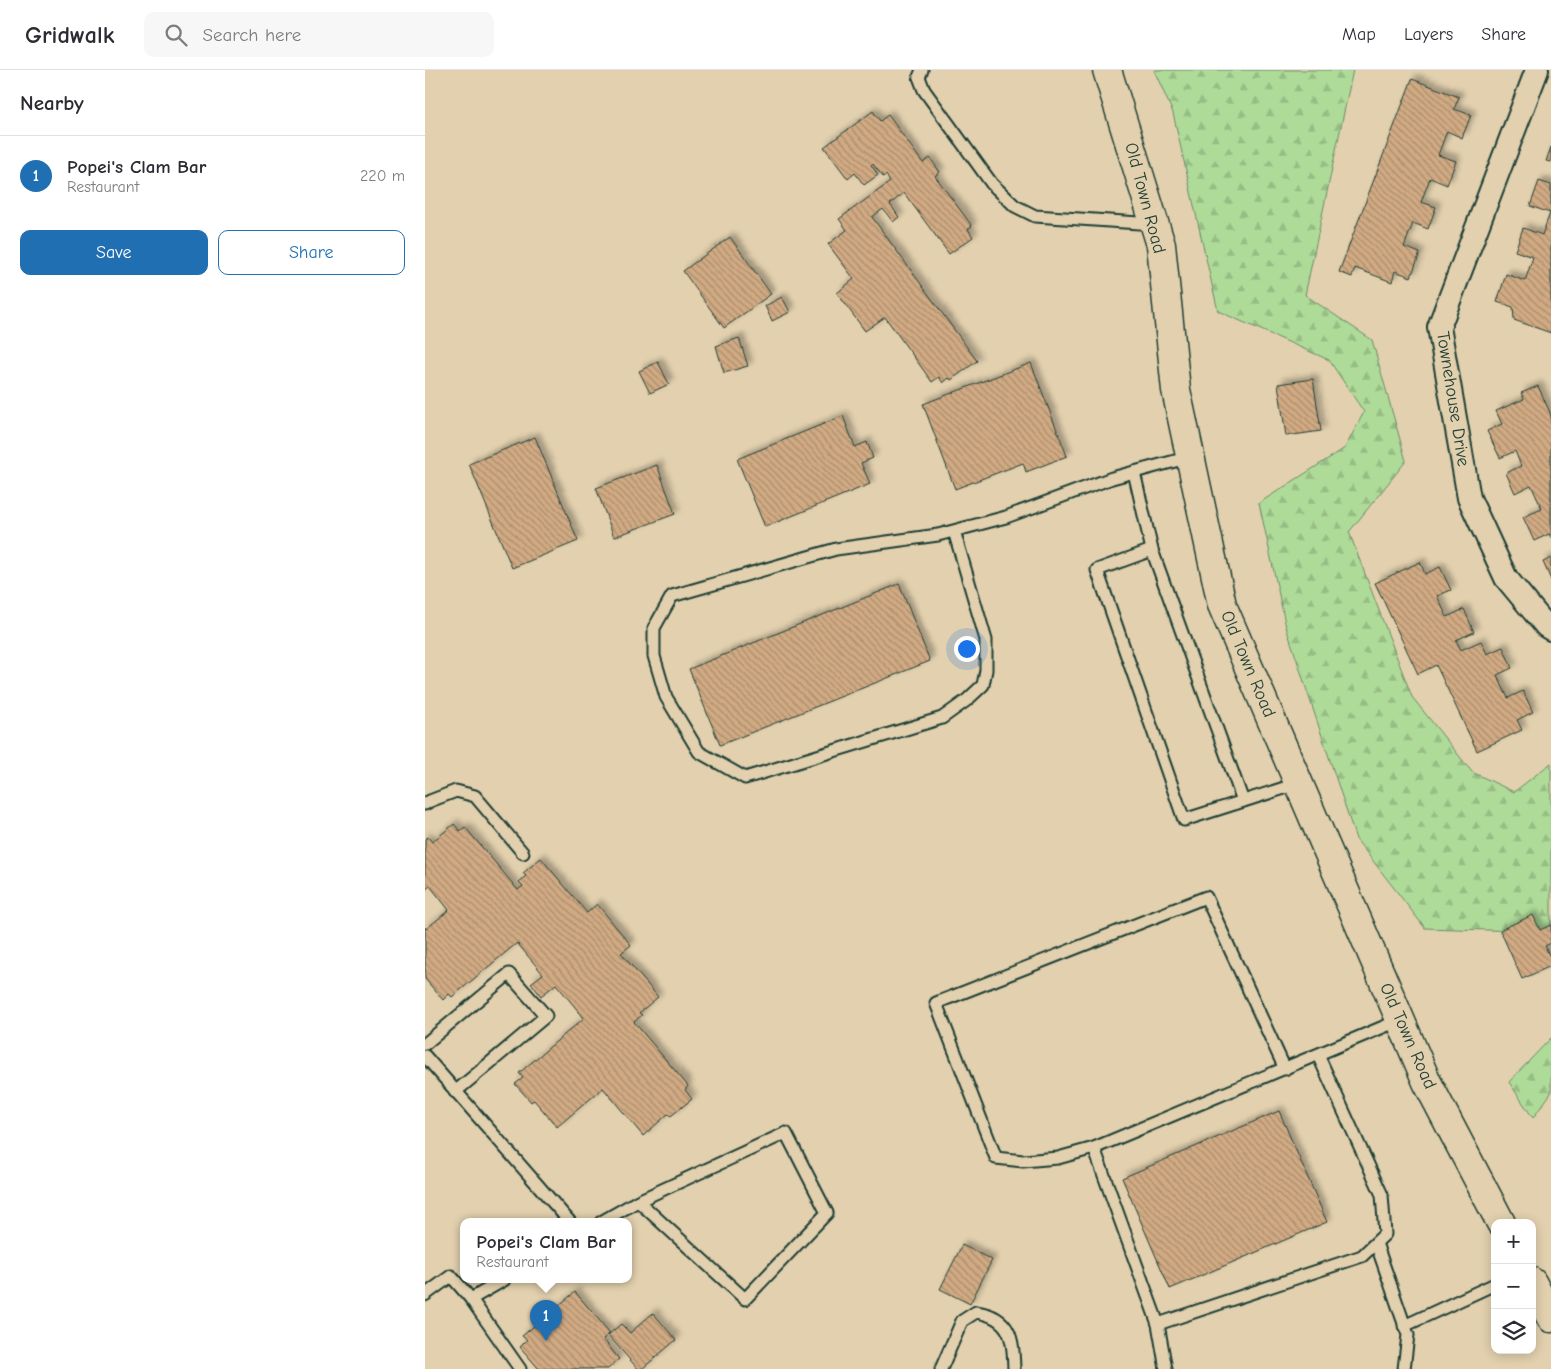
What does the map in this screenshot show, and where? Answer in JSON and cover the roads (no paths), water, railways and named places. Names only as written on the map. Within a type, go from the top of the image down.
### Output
[{"type":"main road","name":"Old Town Road","points":[[1107,70],[1161,245],[1176,390],[1222,606],[1301,783],[1427,1082],[1499,1219]]},
{"type":"main road","points":[[1536,1290],[1551,1318]]},
{"type":"street","name":"Townehouse Drive","points":[[1537,70],[1439,327],[1469,498],[1506,578],[1546,626],[1551,629]]},
{"type":"lane","points":[[922,70],[919,77],[924,90],[992,184],[1015,206],[1035,216],[1155,224]]},
{"type":"lane","points":[[954,531],[986,640],[986,670],[983,685],[967,700],[942,718],[745,778],[699,752],[666,698],[654,656],[654,628],[672,596],[836,549],[939,535],[1006,516],[1112,478],[1190,458]]},
{"type":"lane","points":[[1134,472],[1152,550],[1243,801]]},
{"type":"lane","points":[[1152,550],[1097,570],[1185,820],[1301,783]]},
{"type":"lane","points":[[425,804],[455,791],[475,796],[523,853]]},
{"type":"lane","points":[[1285,1069],[1206,897],[936,1004],[996,1158],[1023,1161],[1058,1158],[1095,1148],[1285,1069],[1401,1020]]},
{"type":"lane","points":[[425,1044],[509,974],[546,1016],[455,1092]]},
{"type":"lane","points":[[1159,1324],[1362,1256],[1385,1234],[1382,1195],[1318,1055]]},
{"type":"lane","points":[[425,1056],[566,1218]]},
{"type":"lane","points":[[608,1218],[638,1201],[785,1133],[827,1213],[745,1299],[638,1201]]},
{"type":"lane","points":[[1095,1148],[1159,1324],[1166,1369]]},
{"type":"lane","points":[[1376,1243],[1408,1335],[1404,1369]]},
{"type":"lane","points":[[425,1295],[451,1276],[471,1299],[520,1369]]},
{"type":"lane","points":[[471,1299],[499,1283]]},
{"type":"lane","points":[[1404,1326],[1491,1286]]},
{"type":"lane","points":[[941,1369],[962,1321],[977,1312],[993,1317],[1003,1324],[1010,1333],[1013,1343],[1015,1369]]},
{"type":"place","name":"Popei's Clam Bar","points":[[546,1341]]}]
